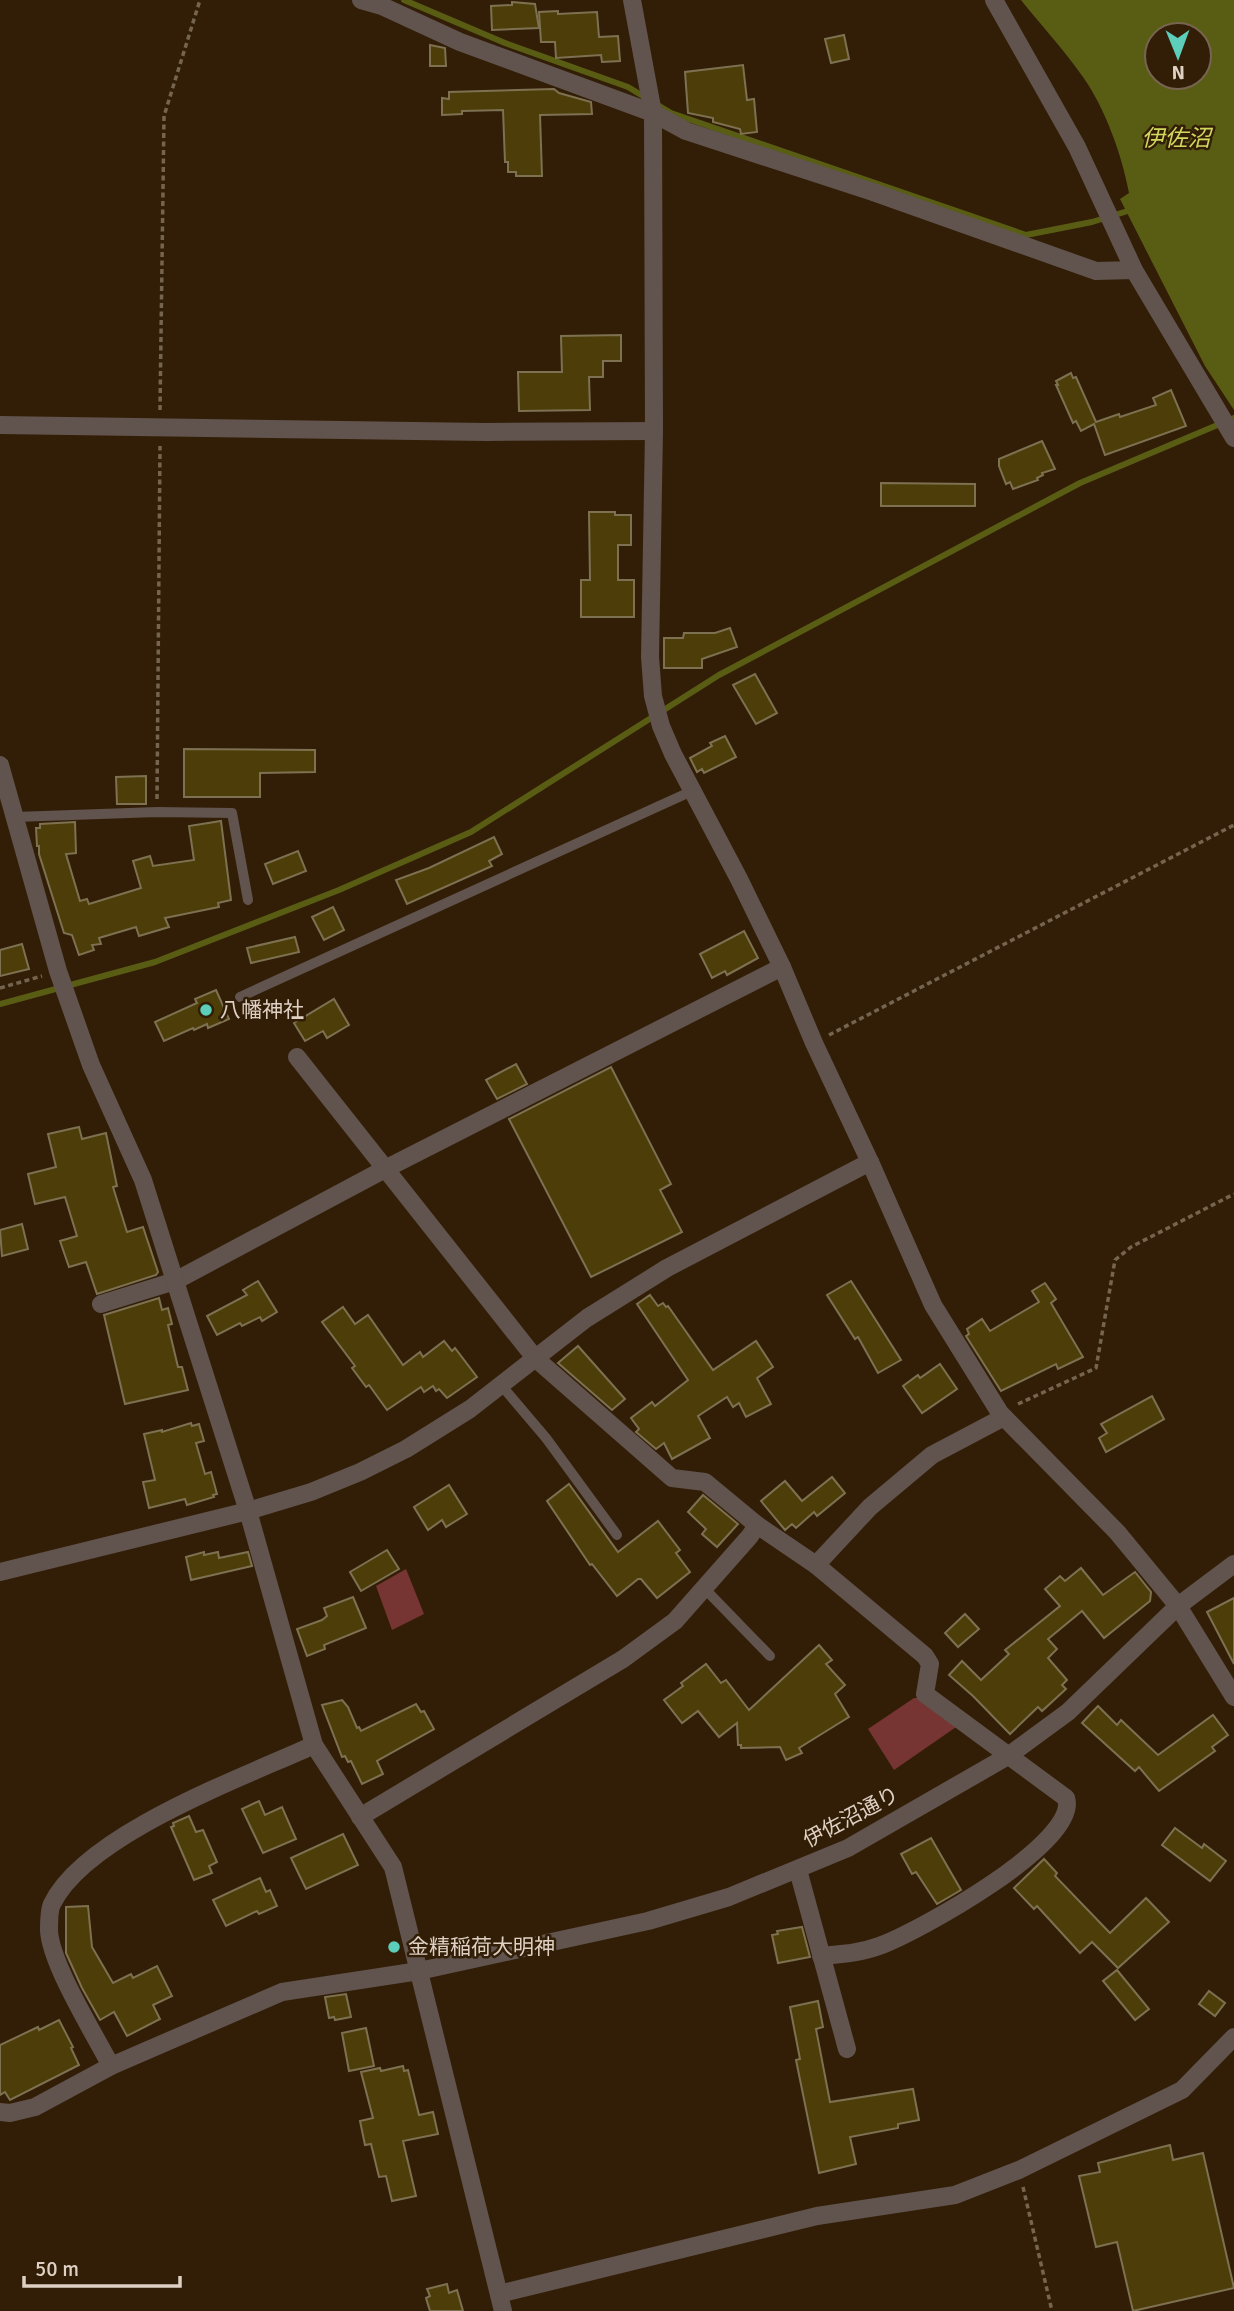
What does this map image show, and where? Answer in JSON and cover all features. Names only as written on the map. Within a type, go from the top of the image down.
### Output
[{"type":"street","points":[[361,0],[382,3],[460,42],[653,113],[686,131],[848,184],[1096,271],[1133,270]]},
{"type":"street","points":[[632,0],[653,113],[654,431],[650,657],[653,696],[661,726],[782,967],[933,1306],[1002,1415],[1117,1532],[1178,1606],[1234,1698]]},
{"type":"street","points":[[994,0],[1077,147],[1133,270],[1234,438]]},
{"type":"street","points":[[0,425],[472,432],[654,431]]},
{"type":"street","points":[[0,765],[58,971],[91,1065],[143,1180],[248,1511],[314,1745],[393,1867],[501,2302],[817,2217],[955,2195],[1019,2170],[1182,2090],[1234,2037]]},
{"type":"street","points":[[101,1304],[175,1281],[385,1169],[782,967]]},
{"type":"street","points":[[297,1057],[535,1358],[672,1478],[705,1482],[757,1525],[816,1565],[925,1656],[930,1664],[925,1694],[1066,1798],[1069,1806],[1058,1828],[1017,1866],[902,1937],[859,1952],[821,1956]]},
{"type":"street","points":[[0,1572],[248,1511],[311,1492],[371,1466],[406,1449],[470,1409],[587,1318],[667,1268],[870,1162]]},
{"type":"street","points":[[816,1565],[870,1507],[932,1455],[1002,1415]]},
{"type":"street","points":[[360,1818],[623,1659],[675,1621],[757,1525]]},
{"type":"street","name":"伊佐沼通り","points":[[0,2112],[10,2113],[35,2107],[111,2066],[282,1992],[419,1971],[648,1921],[729,1897],[848,1848],[1008,1756],[1068,1712],[1178,1606],[1234,1564]]},
{"type":"street","points":[[111,2066],[55,1955],[49,1932],[51,1905],[83,1864],[152,1818],[314,1745]]},
{"type":"street","points":[[798,1870],[847,2049]]},
{"type":"lane","points":[[240,997],[692,791]]},
{"type":"lane","points":[[15,817],[157,811],[232,813],[248,900]]},
{"type":"lane","points":[[501,1385],[546,1438],[617,1535]]},
{"type":"lane","points":[[703,1587],[770,1656]]},
{"type":"path","points":[[157,811],[164,116],[200,0]]},
{"type":"path","points":[[814,1043],[1234,825]]},
{"type":"path","points":[[0,988],[58,971]]},
{"type":"path","points":[[1002,1415],[1096,1368],[1115,1260],[1131,1247],[1234,1194]]},
{"type":"path","points":[[1019,2170],[1052,2311]]},
{"type":"shaded area","points":[[406,1569],[424,1614],[392,1630],[376,1586]]},
{"type":"shaded area","points":[[914,1698],[921,1698],[959,1725],[894,1770],[868,1729]]},
{"type":"water","name":"伊佐沼","points":[[1021,0],[1234,0],[1234,410],[1205,366],[1120,199],[1129,193],[1112,132],[1091,89]]},
{"type":"building","points":[[512,2],[535,4],[539,28],[492,30],[491,6],[512,5]]},
{"type":"building","points":[[558,11],[558,14],[597,12],[599,37],[618,36],[620,61],[602,62],[601,55],[556,58],[555,42],[541,42],[539,12]]},
{"type":"building","points":[[844,35],[849,59],[831,63],[825,39]]},
{"type":"building","points":[[430,45],[445,48],[446,66],[430,66]]},
{"type":"building","points":[[743,65],[747,100],[754,99],[757,132],[741,134],[740,129],[713,122],[713,118],[688,113],[685,72]]},
{"type":"building","points":[[554,89],[559,93],[591,102],[592,114],[540,115],[542,176],[516,176],[516,172],[508,172],[508,162],[505,162],[503,110],[462,111],[462,114],[442,115],[442,98],[449,99],[449,92]]},
{"type":"building","points":[[621,335],[621,361],[603,361],[603,377],[589,377],[590,410],[519,411],[518,372],[562,372],[561,336]]},
{"type":"building","points":[[1071,373],[1073,378],[1076,377],[1096,422],[1156,405],[1153,398],[1171,390],[1186,426],[1105,455],[1094,424],[1081,431],[1076,421],[1073,423],[1056,385],[1056,381]]},
{"type":"building","points":[[1042,441],[1055,469],[1042,473],[1038,480],[1013,489],[1010,482],[1006,484],[999,459]]},
{"type":"building","points":[[881,483],[975,484],[975,506],[881,506]]},
{"type":"building","points":[[589,512],[631,515],[631,545],[618,545],[618,580],[634,580],[634,617],[581,617],[581,580],[590,580]]},
{"type":"building","points":[[730,628],[737,647],[702,659],[702,668],[664,668],[664,638],[683,638],[684,633],[715,633]]},
{"type":"building","points":[[755,674],[777,713],[756,724],[733,685]]},
{"type":"building","points":[[725,736],[736,757],[704,773],[702,769],[697,772],[690,758]]},
{"type":"building","points":[[184,749],[315,750],[315,772],[260,773],[260,797],[184,797]]},
{"type":"building","points":[[146,776],[146,804],[117,804],[116,777]]},
{"type":"building","points":[[221,821],[231,900],[218,903],[219,907],[165,918],[169,927],[139,936],[136,927],[99,938],[101,944],[92,945],[94,950],[79,955],[72,935],[64,933],[39,854],[36,828],[40,828],[40,824],[75,822],[76,853],[66,854],[80,901],[87,899],[89,904],[141,888],[133,861],[150,856],[153,866],[194,860],[189,826]]},
{"type":"building","points":[[494,837],[502,854],[489,861],[492,866],[407,904],[396,880],[429,868]]},
{"type":"building","points":[[298,851],[306,871],[273,884],[265,864]]},
{"type":"building","points":[[333,907],[344,930],[324,940],[312,917]]},
{"type":"building","points":[[744,931],[758,958],[727,975],[725,971],[712,978],[700,954]]},
{"type":"building","points":[[295,937],[299,952],[251,963],[247,948]]},
{"type":"building","points":[[22,944],[29,969],[0,976],[0,950]]},
{"type":"building","points":[[216,990],[229,1019],[208,1028],[207,1024],[194,1030],[193,1028],[164,1041],[155,1022],[197,1003],[195,999]]},
{"type":"building","points":[[334,999],[349,1025],[327,1038],[323,1031],[305,1041],[294,1023]]},
{"type":"building","points":[[516,1064],[527,1084],[497,1099],[486,1080]]},
{"type":"building","points":[[611,1067],[671,1184],[660,1190],[682,1232],[591,1277],[509,1119]]},
{"type":"building","points":[[79,1127],[82,1139],[106,1133],[117,1186],[113,1187],[127,1232],[143,1227],[158,1272],[156,1275],[97,1294],[86,1262],[69,1267],[60,1241],[77,1236],[65,1197],[35,1204],[28,1174],[56,1167],[48,1134]]},
{"type":"building","points":[[22,1224],[28,1249],[2,1256],[0,1230]]},
{"type":"building","points":[[258,1281],[277,1312],[262,1321],[260,1317],[242,1326],[240,1323],[217,1335],[207,1316],[247,1295],[243,1290]]},
{"type":"building","points":[[851,1281],[901,1360],[878,1373],[858,1337],[855,1339],[827,1295]]},
{"type":"building","points":[[1045,1283],[1056,1299],[1051,1303],[1083,1357],[1058,1369],[1056,1364],[1001,1391],[966,1336],[969,1334],[967,1329],[982,1319],[990,1331],[1039,1302],[1032,1291]]},
{"type":"building","points":[[650,1295],[658,1306],[663,1303],[668,1306],[713,1370],[756,1341],[773,1367],[757,1378],[771,1404],[746,1417],[739,1403],[733,1407],[727,1397],[698,1416],[710,1438],[672,1459],[664,1443],[656,1449],[636,1432],[639,1429],[631,1418],[652,1402],[655,1406],[688,1380],[637,1304]]},
{"type":"building","points":[[159,1298],[162,1310],[168,1308],[172,1324],[168,1325],[178,1367],[182,1367],[188,1390],[125,1404],[104,1315]]},
{"type":"building","points":[[343,1307],[355,1324],[368,1315],[403,1365],[420,1352],[423,1357],[444,1341],[452,1351],[455,1348],[477,1377],[447,1398],[433,1386],[424,1392],[421,1387],[387,1410],[369,1385],[366,1387],[352,1368],[355,1366],[322,1322]]},
{"type":"building","points":[[578,1346],[625,1399],[612,1410],[558,1363]]},
{"type":"building","points":[[940,1364],[957,1389],[922,1413],[903,1386]]},
{"type":"building","points":[[1152,1396],[1164,1419],[1106,1452],[1099,1438],[1107,1433],[1101,1424]]},
{"type":"building","points":[[191,1423],[192,1426],[199,1424],[204,1441],[196,1443],[205,1474],[211,1472],[217,1494],[187,1505],[185,1499],[149,1508],[143,1482],[155,1480],[144,1434],[162,1432]]},
{"type":"building","points":[[832,1477],[845,1493],[817,1516],[814,1512],[796,1528],[792,1524],[785,1530],[761,1501],[785,1481],[802,1501]]},
{"type":"building","points":[[569,1484],[618,1552],[658,1521],[680,1550],[676,1553],[690,1572],[657,1598],[641,1579],[617,1596],[592,1564],[590,1565],[547,1501]]},
{"type":"building","points":[[449,1485],[467,1514],[446,1527],[442,1520],[428,1530],[414,1507]]},
{"type":"building","points":[[703,1495],[738,1524],[717,1547],[702,1534],[706,1529],[688,1512]]},
{"type":"building","points":[[387,1550],[399,1569],[361,1591],[350,1572]]},
{"type":"building","points":[[204,1552],[204,1555],[218,1552],[219,1558],[248,1552],[252,1566],[191,1580],[186,1557]]},
{"type":"building","points":[[1081,1568],[1103,1595],[1135,1572],[1151,1592],[1150,1601],[1104,1638],[1082,1611],[1048,1639],[1057,1649],[1048,1658],[1067,1680],[1062,1685],[1066,1689],[1042,1711],[1038,1707],[1010,1734],[949,1675],[962,1661],[981,1680],[1009,1654],[1005,1650],[1060,1606],[1045,1589],[1060,1576],[1065,1581]]},
{"type":"building","points":[[353,1597],[366,1628],[324,1645],[325,1649],[307,1656],[297,1629],[322,1620],[327,1616],[324,1608]]},
{"type":"building","points":[[1234,1598],[1234,1664],[1207,1612]]},
{"type":"building","points":[[965,1614],[979,1629],[958,1647],[945,1633]]},
{"type":"building","points":[[819,1645],[832,1660],[826,1664],[845,1685],[835,1694],[849,1717],[799,1748],[802,1753],[786,1760],[780,1747],[741,1748],[741,1745],[738,1745],[737,1723],[719,1737],[698,1711],[682,1723],[664,1700],[706,1664],[721,1683],[726,1680],[749,1710]]},
{"type":"building","points":[[342,1700],[361,1731],[416,1704],[421,1712],[424,1711],[434,1729],[377,1761],[383,1774],[362,1784],[351,1761],[348,1762],[345,1756],[342,1757],[322,1705]]},
{"type":"building","points":[[1098,1706],[1117,1725],[1121,1720],[1158,1755],[1213,1715],[1228,1735],[1212,1747],[1215,1751],[1159,1791],[1139,1767],[1135,1771],[1082,1723]]},
{"type":"building","points":[[259,1801],[265,1815],[282,1807],[296,1839],[263,1853],[242,1809]]},
{"type":"building","points":[[189,1816],[196,1832],[203,1830],[217,1862],[209,1866],[212,1873],[194,1880],[171,1827],[174,1826],[173,1823]]},
{"type":"building","points":[[1175,1828],[1202,1848],[1204,1844],[1226,1861],[1210,1881],[1162,1845]]},
{"type":"building","points":[[343,1834],[358,1865],[306,1889],[291,1858]]},
{"type":"building","points":[[931,1838],[961,1890],[937,1904],[916,1872],[912,1874],[901,1854]]},
{"type":"building","points":[[1044,1859],[1057,1873],[1055,1876],[1110,1933],[1146,1898],[1169,1922],[1118,1968],[1092,1942],[1080,1953],[1037,1906],[1034,1909],[1014,1888]]},
{"type":"building","points":[[260,1878],[266,1892],[270,1890],[277,1906],[259,1914],[257,1911],[226,1926],[213,1900]]},
{"type":"building","points":[[88,1906],[92,1947],[113,1983],[131,1974],[133,1978],[157,1966],[172,1996],[153,2005],[160,2019],[127,2036],[114,2012],[100,2020],[66,1953],[66,1907]]},
{"type":"building","points":[[802,1927],[810,1957],[778,1963],[772,1935],[778,1934],[777,1931]]},
{"type":"building","points":[[1117,1970],[1149,2009],[1135,2020],[1103,1981]]},
{"type":"building","points":[[1209,1991],[1225,2003],[1215,2016],[1199,2004]]},
{"type":"building","points":[[346,1994],[351,2017],[335,2020],[334,2017],[329,2018],[325,1997]]},
{"type":"building","points":[[818,2001],[823,2027],[816,2029],[830,2102],[913,2089],[919,2120],[898,2124],[898,2128],[850,2137],[856,2164],[819,2173],[796,2060],[800,2059],[790,2007]]},
{"type":"building","points":[[59,2020],[79,2065],[10,2100],[5,2092],[0,2095],[0,2045]]},
{"type":"building","points":[[366,2028],[374,2066],[349,2071],[342,2033]]},
{"type":"building","points":[[403,2066],[404,2071],[408,2070],[419,2115],[433,2112],[438,2134],[403,2141],[416,2196],[392,2201],[386,2176],[379,2177],[371,2144],[365,2145],[360,2121],[373,2118],[361,2072]]},
{"type":"building","points":[[1170,2145],[1173,2160],[1203,2153],[1234,2288],[1133,2311],[1117,2242],[1096,2247],[1079,2176],[1100,2172],[1098,2163]]},
{"type":"building","points":[[447,2284],[449,2293],[457,2290],[463,2311],[430,2311],[426,2298],[430,2296],[427,2289]]},
{"type":"waterway","points":[[404,0],[505,43],[628,87],[671,113],[1026,235],[1092,222],[1131,210]]},
{"type":"waterway","points":[[0,1004],[155,962],[339,890],[471,832],[719,675],[1080,483],[1234,418]]},
{"type":"place","name":"八幡神社","points":[[206,1010]]},
{"type":"place","name":"金精稲荷大明神","points":[[394,1947]]}]
